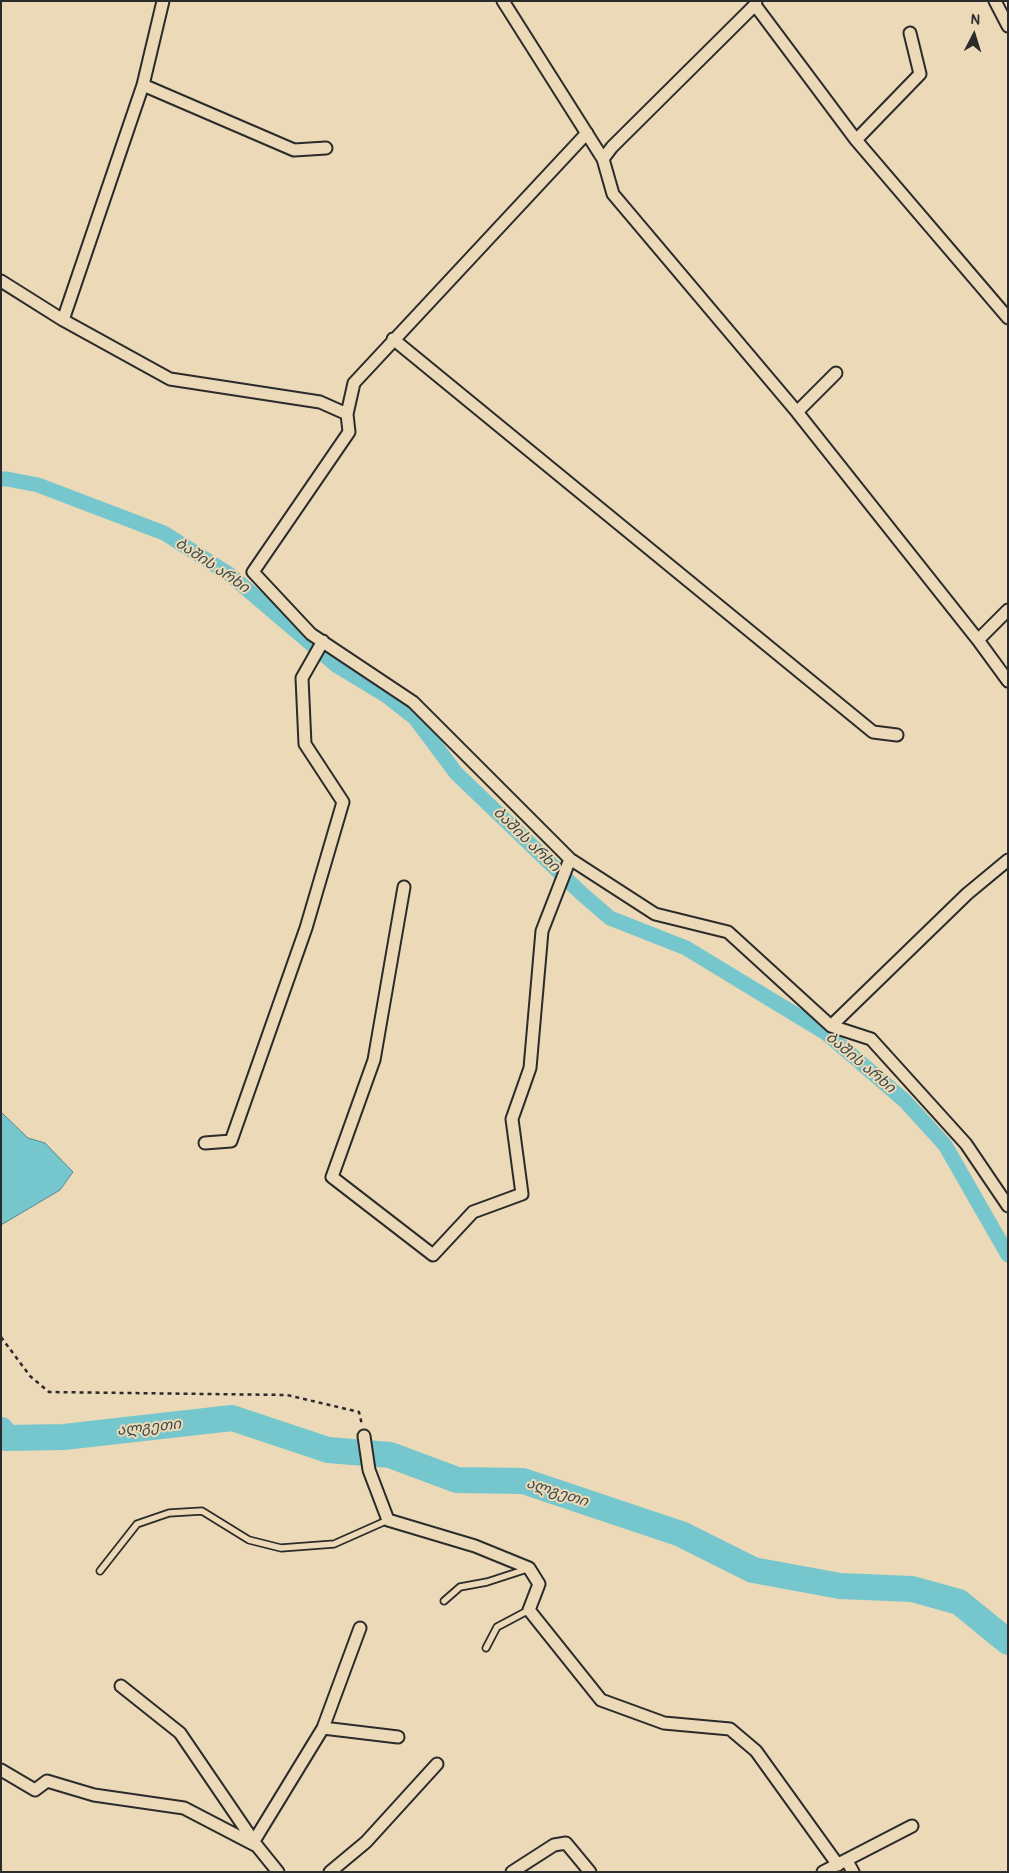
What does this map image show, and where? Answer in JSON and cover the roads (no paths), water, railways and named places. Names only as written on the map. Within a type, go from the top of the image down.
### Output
[{"type":"street","points":[[63,320],[143,85],[163,1]]},
{"type":"street","points":[[503,1],[603,159],[613,194],[797,412],[978,640],[1008,682]]},
{"type":"street","points":[[995,1],[1008,26]]},
{"type":"street","points":[[603,159],[612,147],[756,3],[856,140],[1008,318]]},
{"type":"street","points":[[856,140],[920,74],[910,33]]},
{"type":"street","points":[[143,85],[294,150],[326,148]]},
{"type":"street","points":[[587,134],[393,339],[354,383],[347,414],[349,432],[253,572],[311,634],[413,702],[570,859],[655,914],[728,932],[831,1026],[871,1039],[966,1144],[1008,1206]]},
{"type":"street","points":[[1,281],[63,320],[170,379],[320,402],[347,414]]},
{"type":"street","points":[[393,339],[874,732],[897,734]]},
{"type":"street","points":[[797,412],[836,373]]},
{"type":"street","points":[[978,640],[1008,610]]},
{"type":"street","points":[[205,1143],[231,1141],[306,928],[343,802],[305,744],[302,678],[322,641]]},
{"type":"street","points":[[404,887],[374,1060],[332,1177],[433,1255],[473,1212],[522,1194],[512,1119],[530,1068],[542,931],[570,859]]},
{"type":"street","points":[[831,1026],[967,894],[1008,860]]},
{"type":"street","points":[[364,1436],[369,1470],[388,1520],[475,1546],[529,1568],[539,1584],[529,1610],[601,1700],[664,1723],[730,1729],[756,1751],[842,1863],[854,1872]]},
{"type":"street","points":[[255,1843],[323,1728],[360,1628]]},
{"type":"street","points":[[120,1686],[180,1733],[255,1843],[278,1872]]},
{"type":"street","points":[[323,1728],[398,1737]]},
{"type":"street","points":[[330,1872],[366,1842],[437,1764]]},
{"type":"street","points":[[1,1770],[35,1790],[47,1781],[94,1795],[184,1808],[255,1843]]},
{"type":"street","points":[[823,1872],[912,1826]]},
{"type":"street","points":[[512,1872],[554,1845],[566,1843],[590,1872]]},
{"type":"lane","points":[[100,1571],[137,1524],[169,1513],[202,1511],[249,1540],[281,1548],[334,1544],[388,1520]]},
{"type":"lane","points":[[444,1602],[460,1587],[488,1582],[529,1568]]},
{"type":"lane","points":[[486,1648],[497,1627],[529,1610]]},
{"type":"water","points":[[1,1112],[28,1138],[45,1143],[73,1172],[60,1190],[1,1225]]},
{"type":"waterway","name":"ბაშის არხი","points":[[1,479],[38,485],[164,533],[229,574],[336,665],[387,696],[415,718],[456,773],[581,893],[610,918],[686,948],[826,1033],[905,1101],[945,1145],[1008,1255]]},
{"type":"waterway","name":"ალგეთი","points":[[1,1430],[6,1438],[64,1437],[232,1418],[328,1450],[390,1455],[457,1480],[523,1481],[681,1534],[753,1570],[840,1586],[912,1589],[959,1602],[1008,1642]]}]
